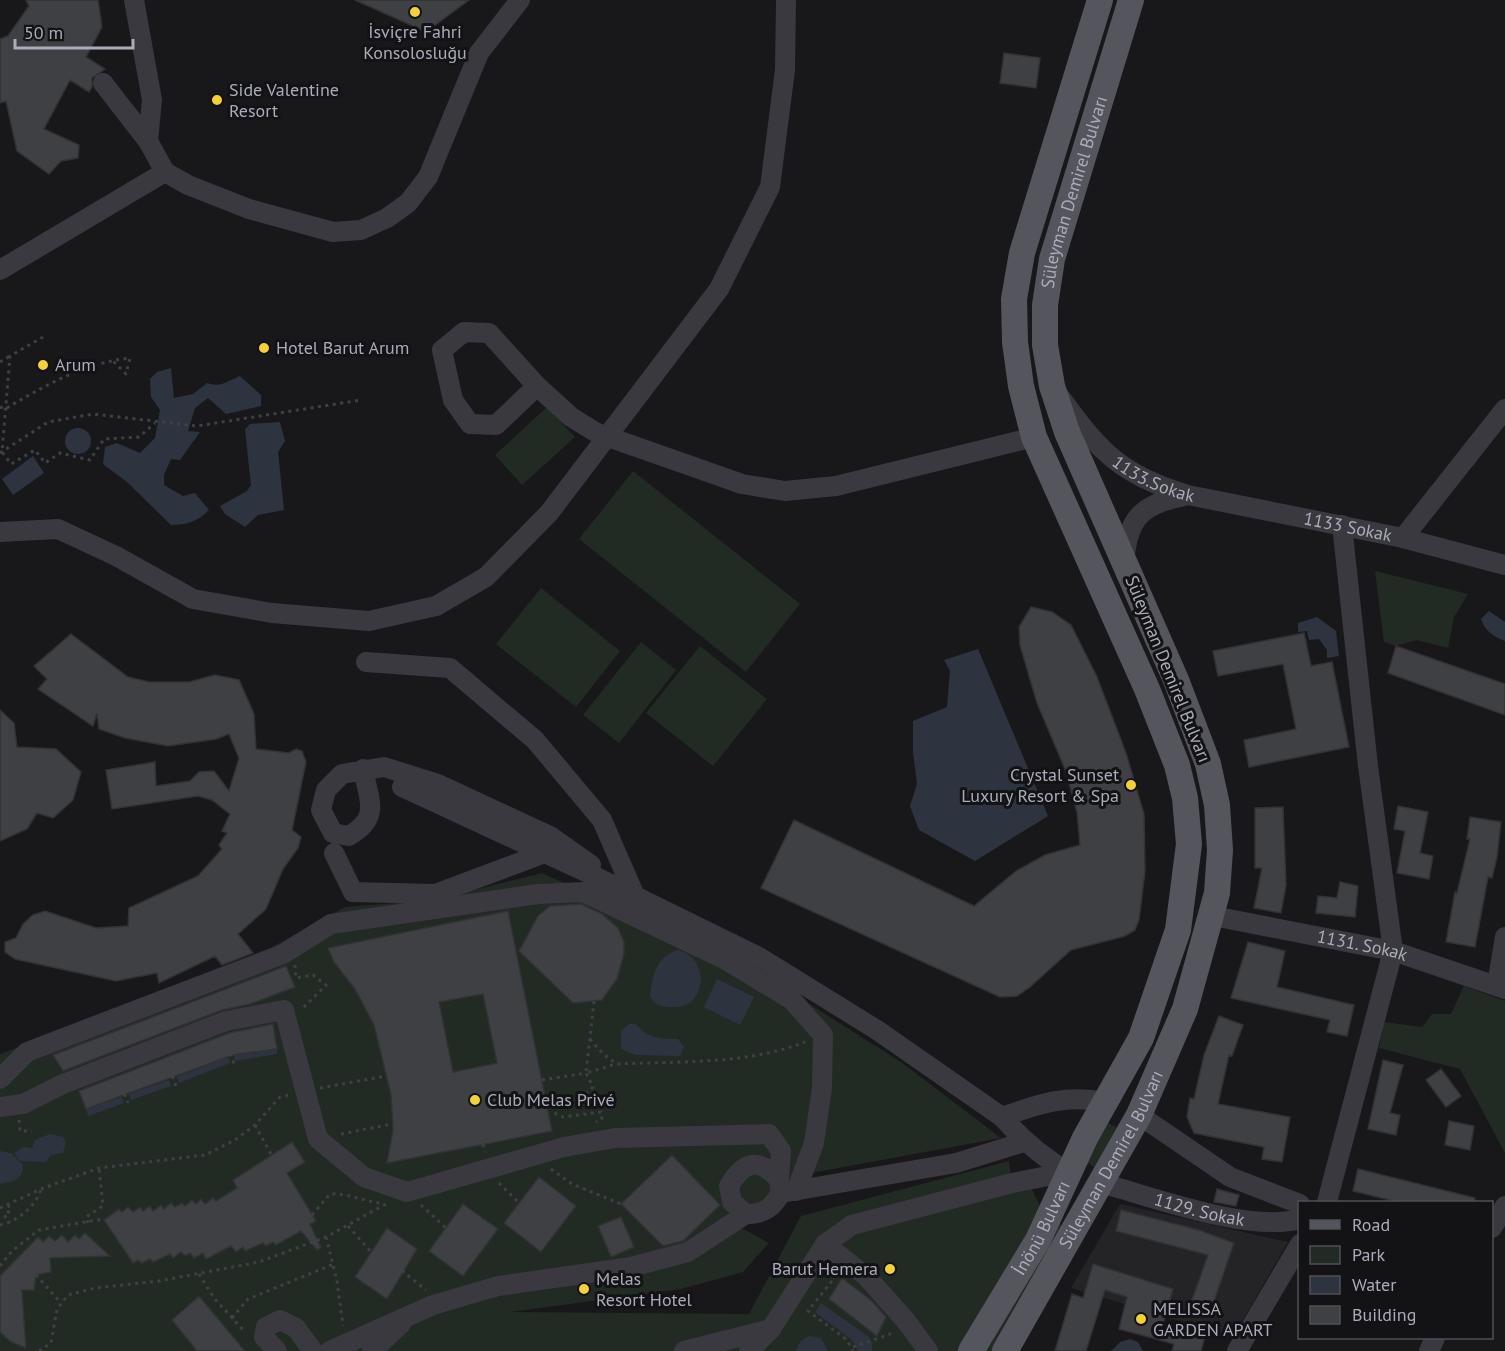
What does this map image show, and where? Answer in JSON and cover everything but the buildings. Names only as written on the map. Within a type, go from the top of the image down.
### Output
[{"type":"main road","name":"Süleyman Demirel Bulvarı","points":[[1101,0],[1022,253],[1014,299],[1015,342],[1019,375],[1034,437],[1147,689],[1177,765],[1185,798],[1189,844],[1178,930],[1141,1038],[1105,1102]]},
{"type":"main road","name":"Süleyman Demirel Bulvarı","points":[[1005,1351],[1139,1115],[1185,1010],[1213,916],[1220,850],[1217,805],[1208,764],[1176,680],[1067,432],[1052,386],[1045,345],[1045,305],[1052,259],[1131,0]]},
{"type":"main road","points":[[1105,1102],[1139,1115]]},
{"type":"main road","name":"İnönü Bulvarı","points":[[972,1351],[1038,1240],[1068,1172],[1105,1102]]},
{"type":"main road","points":[[1068,1172],[1101,1183]]},
{"type":"street","points":[[134,0],[152,100],[148,141]]},
{"type":"street","points":[[103,82],[148,141],[165,172],[188,185],[249,209],[333,232],[361,230],[387,218],[408,203],[428,177],[479,53],[520,0]]},
{"type":"street","points":[[0,532],[58,529],[116,556],[193,599],[272,614],[369,621],[436,606],[486,577],[549,513],[719,289],[770,187],[785,69],[786,0]]},
{"type":"street","points":[[0,270],[165,172]]},
{"type":"street","points":[[537,386],[496,425],[470,424],[453,400],[442,350],[464,332],[489,333],[537,386],[583,425],[742,484],[785,491],[836,486],[1034,437]]},
{"type":"street","name":"1133.Sokak","points":[[1052,386],[1096,445],[1114,461],[1158,486],[1188,495]]},
{"type":"street","points":[[1403,538],[1505,409]]},
{"type":"street","name":"1133.Sokak","points":[[1124,562],[1131,526],[1143,510],[1161,500],[1188,495]]},
{"type":"street","name":"1133 Sokak","points":[[1188,495],[1403,538],[1505,565]]},
{"type":"street","points":[[1328,1201],[1393,951],[1368,766],[1342,525]]},
{"type":"street","points":[[366,662],[450,668],[535,740],[603,820],[635,896]]},
{"type":"street","points":[[363,769],[384,767],[438,784],[550,836],[635,896]]},
{"type":"street","points":[[402,787],[545,853],[759,957],[877,1030],[1002,1118],[1024,1142],[1042,1157],[1068,1172]]},
{"type":"street","points":[[334,853],[353,892],[435,894],[545,853]]},
{"type":"street","points":[[0,1079],[27,1052],[283,954],[331,924],[538,894],[583,892],[724,959],[792,1000],[823,1035],[822,1088],[814,1143],[773,1206],[760,1214],[746,1215],[688,1252],[631,1267],[498,1286],[412,1314],[330,1351]]},
{"type":"street","name":"1131. Sokak","points":[[1213,916],[1393,951],[1501,987]]},
{"type":"street","points":[[1501,987],[1505,937]]},
{"type":"street","points":[[0,1107],[23,1104],[114,1064],[221,1023],[284,1010],[308,1091],[318,1139],[364,1178],[407,1192],[532,1155],[615,1138],[769,1134],[781,1150],[785,1188]]},
{"type":"street","points":[[1002,1118],[1041,1104],[1081,1097],[1105,1102]]},
{"type":"street","name":"1129. Sokak","points":[[1139,1115],[1230,1177],[1298,1204]]},
{"type":"street","points":[[785,1188],[956,1163],[1024,1142]]},
{"type":"street","points":[[746,1215],[732,1202],[729,1186],[738,1172],[755,1164],[767,1166],[785,1188]]},
{"type":"street","points":[[749,1351],[771,1329],[825,1244],[852,1225],[1012,1183],[1068,1172]]},
{"type":"street","name":"1129. Sokak","points":[[1101,1183],[1235,1218],[1290,1222],[1298,1219]]},
{"type":"street","points":[[1493,1225],[1505,1206]]},
{"type":"street","points":[[825,1244],[867,1277],[906,1321],[928,1351]]},
{"type":"street","points":[[1236,1351],[1298,1246]]},
{"type":"street","points":[[372,1351],[412,1314]]},
{"type":"street","points":[[277,1351],[264,1337],[266,1327],[280,1320],[296,1328],[313,1351]]},
{"type":"street","points":[[684,1351],[771,1329]]},
{"type":"path","points":[[0,362],[43,337]]},
{"type":"path","points":[[10,356],[1,452],[11,464],[36,450],[45,463],[60,453],[90,460],[104,439],[139,437],[155,423]]},
{"type":"path","points":[[5,409],[52,381],[112,360],[130,358],[126,374],[112,360]]},
{"type":"path","points":[[1,452],[48,422],[93,414],[155,423],[197,426],[361,400]]},
{"type":"path","points":[[0,407],[5,409]]},
{"type":"path","points":[[283,954],[296,966],[296,978],[313,975],[326,985],[288,1023]]},
{"type":"path","points":[[585,1125],[602,1119],[601,1112],[563,1117],[556,1114],[553,1105],[589,1092],[593,1087],[586,1073],[594,1001]]},
{"type":"path","points":[[221,1023],[235,1067]]},
{"type":"path","points":[[542,1080],[586,1073],[617,1064],[741,1058],[781,1052],[823,1035]]},
{"type":"path","points":[[590,1039],[603,1054],[617,1064]]},
{"type":"path","points":[[161,1046],[176,1086]]},
{"type":"path","points":[[114,1064],[128,1103]]},
{"type":"path","points":[[0,1208],[41,1189],[99,1168],[206,1155],[235,1140],[255,1125],[280,1097],[387,1076]]},
{"type":"path","points":[[318,1139],[392,1124]]},
{"type":"path","points":[[255,1125],[272,1156]]},
{"type":"path","points":[[532,1155],[572,1184],[621,1204]]},
{"type":"path","points":[[88,1223],[86,1217],[103,1206],[99,1168]]},
{"type":"path","points":[[485,1168],[519,1203]]},
{"type":"path","points":[[0,1225],[10,1223],[39,1200],[41,1189]]},
{"type":"path","points":[[407,1192],[446,1228]]},
{"type":"path","points":[[39,1351],[51,1342],[57,1309],[68,1295],[95,1288],[199,1274],[259,1262],[326,1237],[388,1203],[367,1201],[344,1194],[330,1194],[312,1215]]},
{"type":"path","points":[[8,1205],[11,1210],[4,1215],[10,1223]]},
{"type":"path","points":[[0,1266],[12,1251],[39,1230],[103,1219]]},
{"type":"path","points":[[348,1226],[371,1252]]},
{"type":"path","points":[[326,1237],[334,1264],[344,1324],[341,1329]]},
{"type":"path","points":[[231,1317],[248,1299],[334,1264]]},
{"type":"path","points":[[388,1265],[401,1270],[423,1287]]},
{"type":"path","points":[[199,1274],[214,1298],[245,1332]]},
{"type":"path","points":[[36,1275],[61,1303]]},
{"type":"path","points":[[832,1281],[808,1311],[847,1340],[854,1348],[902,1329]]},
{"type":"shaded area","points":[[1120,1204],[1288,1242],[1233,1337],[1071,1288]]},
{"type":"green space","points":[[547,407],[575,437],[522,485],[495,455]]},
{"type":"green space","points":[[633,471],[800,604],[746,672],[579,539]]},
{"type":"green space","points":[[1375,571],[1468,594],[1454,617],[1448,648],[1417,640],[1396,646],[1384,642]]},
{"type":"green space","points":[[541,588],[620,651],[576,707],[496,644]]},
{"type":"green space","points":[[641,642],[676,670],[619,743],[583,715]]},
{"type":"green space","points":[[700,646],[767,699],[713,766],[646,713]]},
{"type":"green space","name":"Club Melas Privé","points":[[542,873],[754,969],[901,1062],[1001,1138],[795,1176],[738,1226],[769,1243],[743,1272],[681,1289],[510,1312],[749,1314],[801,1216],[1009,1161],[1012,1183],[1031,1187],[1041,1209],[959,1351],[0,1351],[0,1054],[232,969],[345,907],[435,900]]},
{"type":"green space","points":[[1464,986],[1505,1001],[1505,1153],[1460,1069],[1379,1048],[1384,1022],[1422,1027],[1432,1014],[1451,1014]]},
{"type":"green space","points":[[1106,1122],[1118,1128],[1095,1168],[1085,1161]]},
{"type":"green space","points":[[1058,1223],[1066,1228],[995,1351],[984,1351]]},
{"type":"water","points":[[171,368],[174,398],[193,394],[207,383],[220,384],[240,376],[261,395],[261,406],[226,414],[208,398],[195,408],[188,431],[200,432],[180,460],[171,459],[164,475],[164,485],[183,496],[195,493],[209,510],[192,522],[171,525],[127,482],[103,464],[105,447],[117,443],[140,453],[155,438],[160,410],[151,397],[150,379],[157,372]]},
{"type":"water","points":[[280,422],[285,441],[278,452],[284,510],[258,515],[245,527],[225,514],[220,506],[247,491],[251,485],[245,429],[250,424]]},
{"type":"water","points":[[78,428],[87,432],[91,441],[87,450],[78,454],[69,450],[65,441],[69,432]]},
{"type":"water","points":[[33,456],[44,473],[13,495],[2,479]]},
{"type":"water","points":[[1489,611],[1505,622],[1505,641],[1497,638],[1485,627],[1481,619]]},
{"type":"water","points":[[1317,617],[1336,631],[1339,656],[1327,658],[1327,650],[1319,639],[1309,640],[1307,631],[1298,632],[1298,623]]},
{"type":"water","points":[[978,649],[1048,816],[975,861],[919,830],[910,806],[917,784],[913,752],[913,721],[947,707],[950,671],[944,660]]},
{"type":"water","points":[[678,950],[691,957],[696,963],[701,977],[698,992],[690,1003],[677,1007],[664,1006],[653,1001],[650,996],[653,981],[660,962]]},
{"type":"water","points":[[717,979],[754,997],[740,1025],[704,1007]]},
{"type":"water","points":[[629,1024],[636,1024],[645,1033],[655,1037],[678,1039],[684,1047],[680,1056],[636,1055],[621,1049],[621,1031]]},
{"type":"water","points":[[277,1049],[277,1054],[235,1061],[234,1055]]},
{"type":"water","points":[[228,1057],[230,1063],[179,1083],[177,1077]]},
{"type":"water","points":[[169,1080],[171,1086],[131,1100],[129,1094]]},
{"type":"water","points":[[122,1097],[124,1103],[88,1116],[86,1109]]},
{"type":"water","points":[[50,1134],[63,1137],[66,1142],[63,1153],[51,1155],[46,1162],[20,1161],[14,1153],[23,1147],[32,1148],[35,1140]]},
{"type":"water","points":[[0,1151],[11,1153],[23,1165],[23,1170],[19,1177],[0,1184]]},
{"type":"water","points":[[821,1303],[868,1336],[872,1342],[872,1351],[858,1351],[852,1340],[815,1312]]},
{"type":"water","points":[[808,1336],[821,1338],[828,1351],[796,1351],[800,1342]]},
{"type":"water","points":[[1130,1339],[1138,1342],[1143,1351],[1111,1351],[1120,1342]]},
{"type":"place","name":"İsviçre Fahri Konsolosluğu","points":[[415,12]]},
{"type":"place","name":"Side Valentine Resort","points":[[217,100]]},
{"type":"place","name":"Hotel Barut Arum","points":[[264,348]]},
{"type":"place","name":"Arum","points":[[43,365]]},
{"type":"place","name":"Crystal Sunset Luxury Resort & Spa","points":[[1131,785]]},
{"type":"place","name":"Club Melas Privé","points":[[475,1100]]},
{"type":"place","name":"Barut Hemera","points":[[890,1269]]},
{"type":"place","name":"Melas Resort Hotel","points":[[584,1289]]},
{"type":"place","name":"MELISSA GARDEN APART","points":[[1141,1319]]}]
